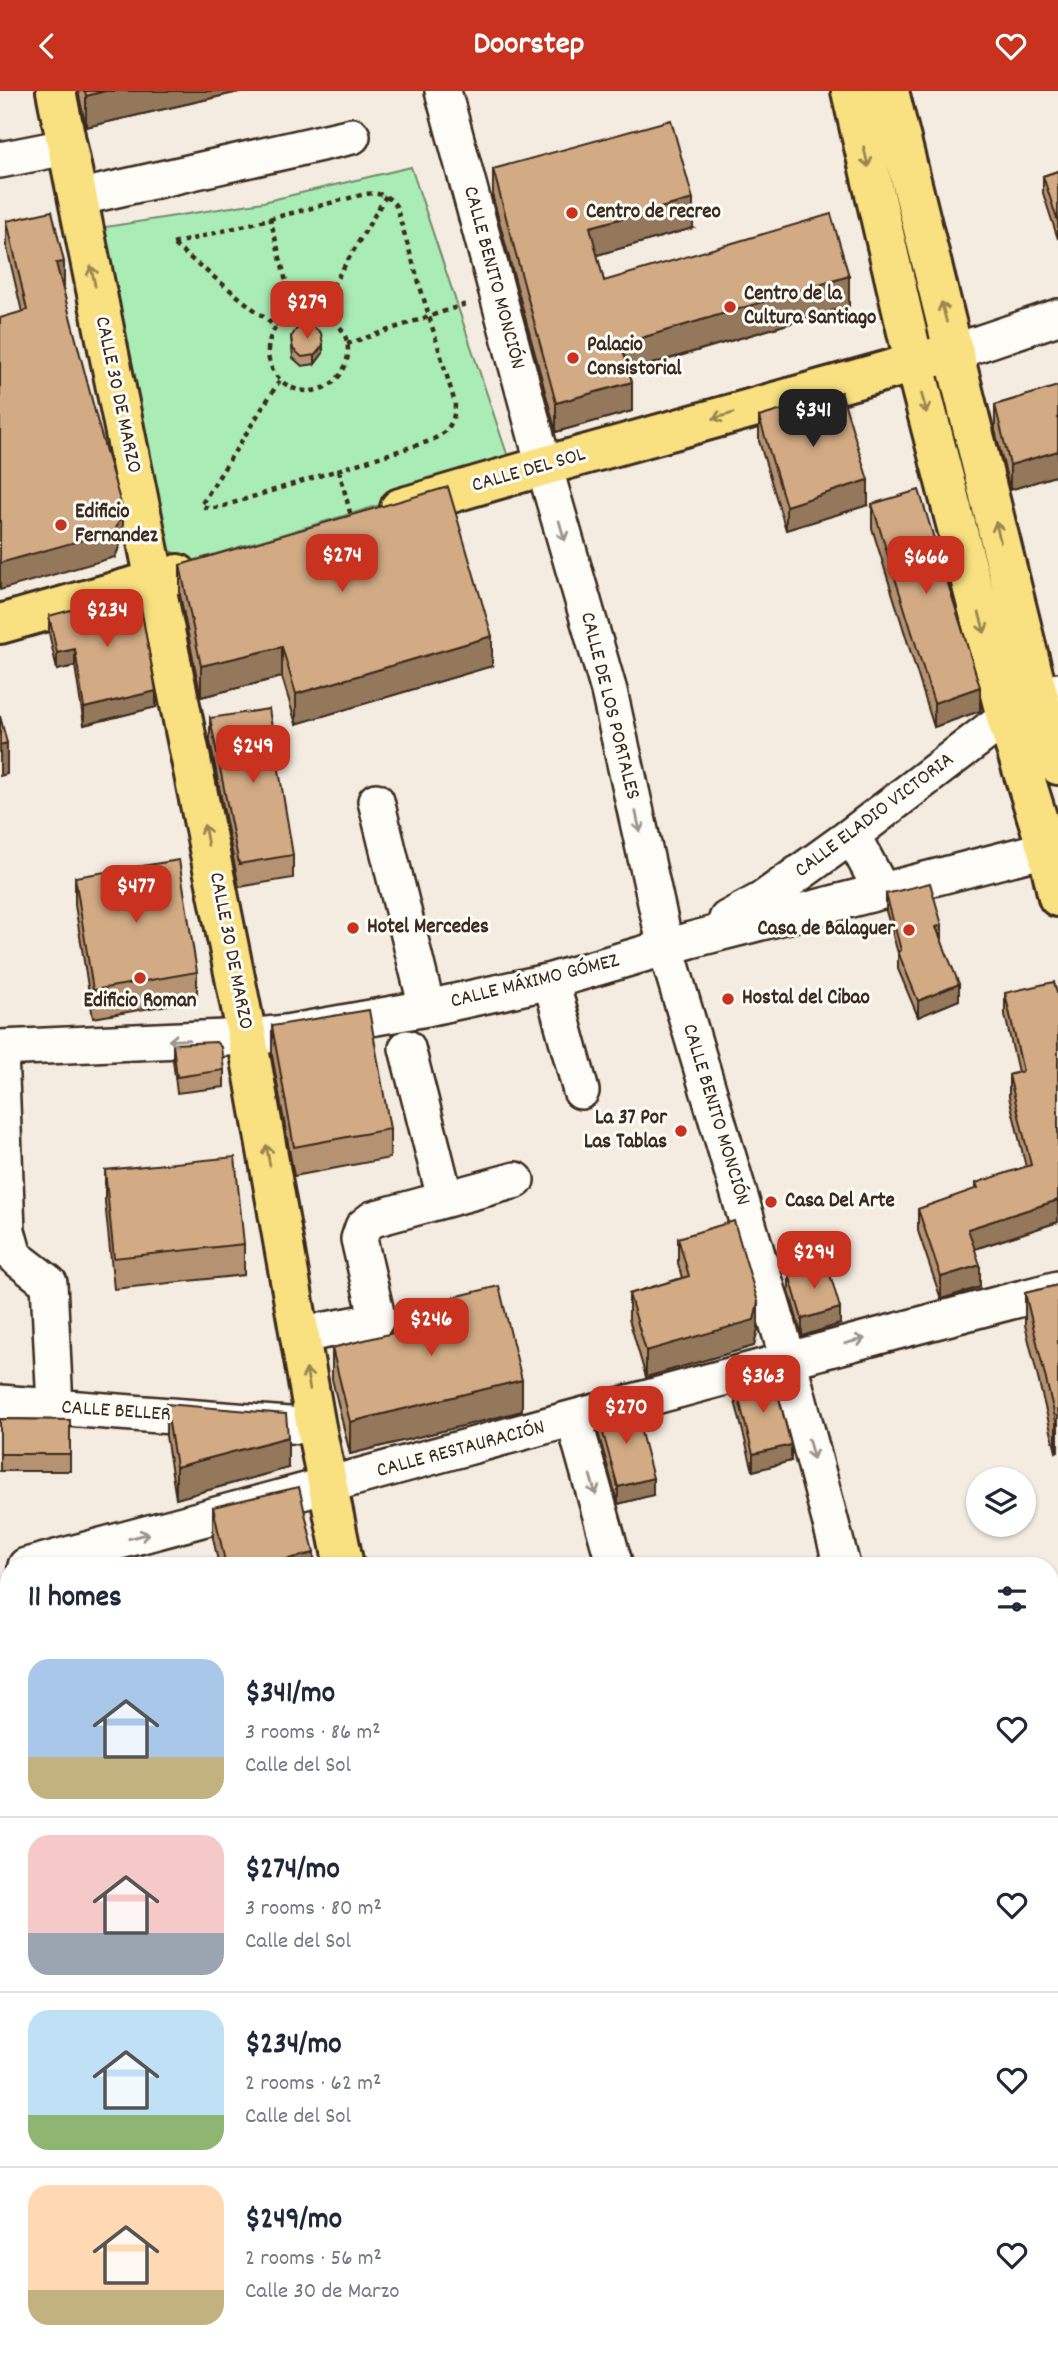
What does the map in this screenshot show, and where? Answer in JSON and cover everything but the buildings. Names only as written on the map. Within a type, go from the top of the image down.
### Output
[{"type":"main road","name":"CALLE 30 DE MARZO","points":[[56,91],[247,1037],[316,1427],[342,1557]]},
{"type":"main road","points":[[851,91],[914,362],[1058,765]]},
{"type":"main road","points":[[889,91],[954,352],[1035,703],[1058,897]]},
{"type":"main road","name":"CALLE DEL SOL","points":[[353,523],[544,466],[954,352]]},
{"type":"main road","points":[[0,624],[208,565]]},
{"type":"street","name":"CALLE BENITO MONCIÓN","points":[[443,91],[544,466]]},
{"type":"street","points":[[77,198],[352,137]]},
{"type":"street","points":[[0,160],[66,147]]},
{"type":"street","name":"CALLE DEL SOL","points":[[954,352],[1058,317]]},
{"type":"street","name":"CALLE DE LOS PORTALES","points":[[544,466],[678,944]]},
{"type":"street","name":"CALLE ELADIO VICTORIA","points":[[678,944],[762,900],[1035,703]]},
{"type":"street","points":[[376,801],[427,1008]]},
{"type":"street","points":[[852,835],[882,891]]},
{"type":"street","name":"CALLE MÁXIMO GÓMEZ","points":[[0,1050],[247,1037],[286,1033],[427,1008],[551,981],[678,944],[1052,847]]},
{"type":"street","name":"CALLE BENITO MONCIÓN","points":[[678,944],[840,1557]]},
{"type":"street","points":[[551,981],[581,1091]]},
{"type":"street","points":[[407,1048],[445,1198]]},
{"type":"street","points":[[0,1050],[7,1231],[14,1256],[49,1283],[55,1407]]},
{"type":"street","points":[[300,1335],[375,1321],[377,1317],[359,1240],[363,1227],[373,1219],[516,1179]]},
{"type":"street","name":"CALLE RESTAURACIÓN","points":[[60,1557],[574,1420],[788,1359],[1058,1289]]},
{"type":"street","name":"CALLE BELLER","points":[[0,1403],[316,1427]]},
{"type":"street","points":[[574,1420],[612,1557]]},
{"type":"path","points":[[276,327],[173,244],[365,194],[380,193],[386,196],[396,207],[454,403],[455,418],[450,428],[427,442],[217,508],[201,505],[280,380]]},
{"type":"path","points":[[317,312],[386,196]]},
{"type":"path","points":[[270,217],[294,314]]},
{"type":"path","points":[[347,344],[497,294]]},
{"type":"path","points":[[317,312],[337,324],[344,333],[347,344],[345,366],[332,383],[321,389],[300,390],[289,387],[273,371],[268,349],[276,327],[294,314],[317,312]]},
{"type":"path","points":[[339,470],[353,523]]},
{"type":"green space","points":[[411,167],[511,466],[192,561],[164,548],[93,229],[263,202]]},
{"type":"place","name":"Centro de recreo","points":[[572,213]]},
{"type":"place","name":"Centro de la Cultura Santiago","points":[[730,307]]},
{"type":"place","name":"Palacio Consistorial","points":[[573,358]]},
{"type":"place","name":"Edificio Fernandez","points":[[61,525]]},
{"type":"place","name":"Hotel Mercedes","points":[[353,928]]},
{"type":"place","name":"Casa de Balaguer","points":[[909,930]]},
{"type":"place","name":"Edificio Roman","points":[[140,978]]},
{"type":"place","name":"Hostal del Cibao","points":[[728,999]]},
{"type":"place","name":"La 37 Por Las Tablas","points":[[681,1131]]},
{"type":"place","name":"Casa Del Arte","points":[[771,1202]]}]
